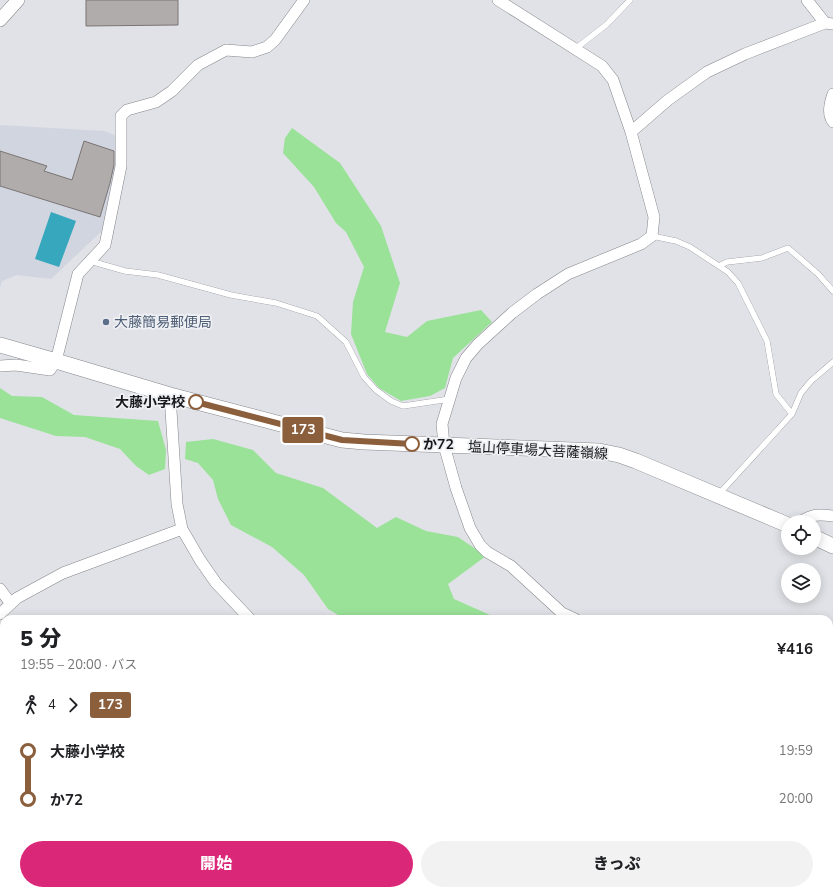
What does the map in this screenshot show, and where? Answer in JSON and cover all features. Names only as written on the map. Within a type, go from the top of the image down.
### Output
[{"type":"main road","name":"塩山停車場大菩薩嶺線","points":[[0,345],[56,360],[170,395],[342,440],[599,452],[619,455],[718,494],[781,522]]},
{"type":"main road","points":[[821,540],[833,546]]},
{"type":"street","points":[[0,20],[18,0]]},
{"type":"street","points":[[0,366],[16,365],[50,370],[56,360],[78,274],[105,245],[121,166],[121,116],[127,110],[156,102],[172,91],[198,65],[226,50],[252,52],[267,47],[275,40],[304,0]]},
{"type":"street","points":[[498,0],[602,66],[613,80],[631,132],[654,217],[652,236],[641,244],[568,274],[537,294],[512,313],[478,344],[466,358],[456,378],[442,424],[444,445],[456,488],[470,528],[480,545],[486,552],[511,566],[562,613],[566,615]]},
{"type":"street","points":[[631,132],[668,100],[707,72],[745,54],[829,24],[807,0]]},
{"type":"street","points":[[833,94],[829,105],[831,119],[833,122]]},
{"type":"street","points":[[170,395],[177,504],[182,529],[200,560],[216,583],[246,615]]},
{"type":"street","points":[[811,515],[823,514],[833,516]]},
{"type":"street","points":[[0,614],[17,598],[63,572],[182,529]]},
{"type":"street","points":[[0,589],[11,604]]},
{"type":"lane","points":[[575,49],[606,24],[630,0]]},
{"type":"lane","points":[[652,236],[676,241],[690,247],[728,272],[738,283],[767,341],[776,394],[792,414]]},
{"type":"lane","points":[[719,266],[727,262],[762,258],[788,248],[818,274],[833,290]]},
{"type":"lane","points":[[90,261],[125,271],[158,275],[231,295],[276,303],[317,316],[346,342],[364,378],[376,390],[392,401],[403,406],[450,399]]},
{"type":"lane","points":[[718,494],[792,414],[801,393],[811,381],[833,362]]},
{"type":"shaded area","points":[[0,125],[104,131],[125,139],[104,229],[51,279],[17,275],[2,281],[0,288]]},
{"type":"green space","points":[[292,128],[340,163],[381,226],[400,283],[385,332],[407,337],[427,321],[481,310],[492,322],[453,358],[445,388],[430,396],[401,401],[379,388],[367,374],[351,334],[353,302],[364,267],[346,232],[336,223],[314,187],[283,153],[285,138]]},
{"type":"green space","points":[[0,388],[12,396],[42,397],[74,415],[158,421],[166,450],[165,469],[149,475],[136,466],[120,449],[85,437],[56,436],[0,418]]},
{"type":"green space","points":[[213,439],[253,450],[276,473],[323,488],[377,528],[396,517],[426,531],[458,537],[486,556],[448,584],[454,599],[490,615],[338,615],[328,609],[304,575],[272,547],[231,525],[218,499],[213,480],[198,463],[185,459],[186,442]]},
{"type":"water","points":[[51,212],[76,221],[59,267],[35,259]]},
{"type":"building","points":[[86,0],[178,0],[178,25],[86,26]]},
{"type":"building","points":[[84,141],[114,151],[114,165],[100,217],[0,186],[0,151],[47,166],[44,171],[72,180]]},
{"type":"bus line","name":"173","points":[[196,402],[342,440],[412,444]]},
{"type":"place","name":"大藤簡易郵便局","points":[[106,322]]},
{"type":"place","name":"大藤小学校","points":[[196,402]]},
{"type":"place","name":"か72","points":[[412,444]]}]
